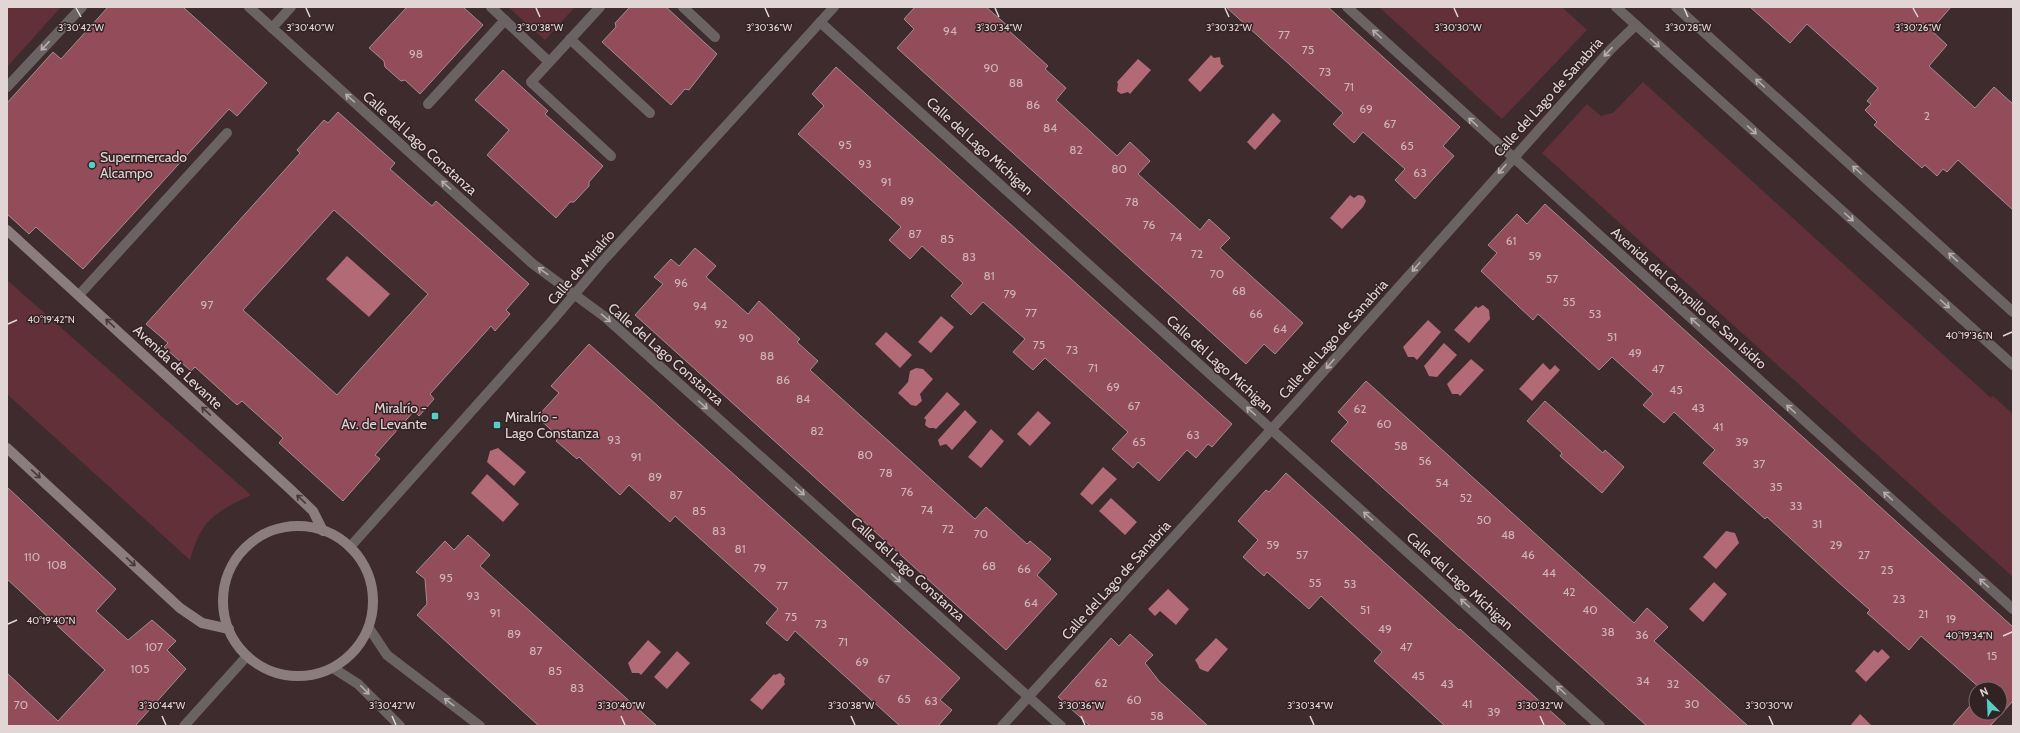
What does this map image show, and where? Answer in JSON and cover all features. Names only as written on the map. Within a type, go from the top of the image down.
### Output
[{"type":"street","points":[[7,87],[82,7]]},
{"type":"street","name":"Calle del Lago Constanza","points":[[249,7],[533,264],[605,317],[1061,726]]},
{"type":"street","points":[[272,28],[291,7]]},
{"type":"street","points":[[491,7],[550,62]]},
{"type":"street","points":[[600,7],[531,82],[611,156]]},
{"type":"street","points":[[683,7],[715,37]]},
{"type":"street","name":"Calle de Miralrío","points":[[350,547],[575,294],[834,7]]},
{"type":"street","name":"Avenida del Campillo de San Isidro","points":[[1347,7],[2013,609]]},
{"type":"street","points":[[1616,7],[2013,365]]},
{"type":"street","points":[[1676,7],[2013,312]]},
{"type":"street","points":[[428,104],[504,20]]},
{"type":"street","name":"Calle del Lago Míchigan","points":[[820,22],[1600,726]]},
{"type":"street","name":"Calle del Lago de Sanabria","points":[[1002,726],[1272,429],[1512,157],[1611,49],[1636,25]]},
{"type":"street","points":[[570,39],[650,113]]},
{"type":"street","points":[[79,295],[228,133]]},
{"type":"street","name":"Avenida de Levante","points":[[7,230],[290,488],[313,511],[323,531]]},
{"type":"street","points":[[7,448],[180,608],[202,624],[229,629]]},
{"type":"street","points":[[304,527],[323,531],[337,537],[350,547],[361,560],[369,576],[373,593],[373,611],[369,628],[360,644],[348,657],[333,668],[316,674],[298,676],[279,674],[262,667],[247,656],[236,644],[229,629],[224,611],[224,592],[229,574],[238,557],[251,543],[267,533],[285,528],[304,527]]},
{"type":"street","points":[[369,628],[387,655],[480,726]]},
{"type":"street","points":[[184,726],[247,656]]},
{"type":"street","points":[[333,668],[358,684],[400,726]]},
{"type":"shaded area","points":[[7,7],[61,7],[7,67]]},
{"type":"shaded area","points":[[508,7],[575,7],[545,40]]},
{"type":"shaded area","points":[[1379,7],[1562,7],[1587,30],[1502,119]]},
{"type":"shaded area","points":[[1211,55],[1214,58],[1220,57],[1221,64],[1224,66],[1200,92],[1188,80]]},
{"type":"shaded area","points":[[1138,59],[1151,70],[1130,94],[1128,92],[1121,94],[1117,91],[1117,82]]},
{"type":"shaded area","points":[[1643,82],[1991,398],[1993,396],[2013,414],[2013,577],[1542,153],[1587,104],[1601,116],[1613,113]]},
{"type":"shaded area","points":[[1273,113],[1281,121],[1255,150],[1247,142]]},
{"type":"shaded area","points":[[1350,195],[1354,198],[1358,195],[1363,196],[1366,201],[1363,207],[1342,229],[1330,218]]},
{"type":"shaded area","points":[[347,256],[390,294],[369,317],[326,279]]},
{"type":"shaded area","points":[[7,280],[251,495],[219,512],[211,519],[199,535],[190,560],[7,394]]},
{"type":"shaded area","points":[[1483,305],[1489,310],[1490,319],[1469,343],[1454,330],[1476,306],[1478,308]]},
{"type":"shaded area","points":[[941,316],[954,327],[931,353],[918,342]]},
{"type":"shaded area","points":[[1428,320],[1441,332],[1417,360],[1414,357],[1408,357],[1403,347]]},
{"type":"shaded area","points":[[886,332],[912,355],[900,368],[875,344]]},
{"type":"shaded area","points":[[1444,343],[1457,355],[1437,377],[1429,376],[1424,366]]},
{"type":"shaded area","points":[[1471,359],[1484,370],[1460,396],[1458,394],[1452,394],[1447,384]]},
{"type":"shaded area","points":[[1543,363],[1550,370],[1555,365],[1560,370],[1532,401],[1519,389]]},
{"type":"shaded area","points":[[916,368],[923,369],[933,379],[920,394],[922,401],[916,406],[911,405],[898,393],[908,382],[910,371]]},
{"type":"shaded area","points":[[947,392],[960,404],[936,429],[929,428],[925,425],[926,420],[924,418]]},
{"type":"shaded area","points":[[965,410],[977,422],[952,450],[946,444],[940,446],[938,440]]},
{"type":"shaded area","points":[[1038,411],[1051,423],[1030,446],[1017,434]]},
{"type":"shaded area","points":[[991,429],[1004,441],[981,468],[968,457]]},
{"type":"shaded area","points":[[498,448],[526,472],[514,486],[487,462],[490,451]]},
{"type":"shaded area","points":[[1103,467],[1117,479],[1092,505],[1080,494]]},
{"type":"shaded area","points":[[487,474],[519,504],[503,522],[471,493]]},
{"type":"shaded area","points":[[1111,498],[1137,522],[1125,535],[1099,511]]},
{"type":"shaded area","points":[[1726,531],[1735,533],[1739,543],[1716,569],[1703,557]]},
{"type":"shaded area","points":[[1714,582],[1727,594],[1703,622],[1689,609]]},
{"type":"shaded area","points":[[1168,589],[1189,609],[1176,625],[1160,611],[1155,616],[1148,609]]},
{"type":"shaded area","points":[[1216,638],[1228,649],[1208,672],[1200,669],[1195,660]]},
{"type":"shaded area","points":[[648,640],[661,652],[641,675],[639,673],[632,673],[628,663]]},
{"type":"shaded area","points":[[1882,649],[1890,657],[1866,682],[1855,671],[1874,650],[1878,653]]},
{"type":"shaded area","points":[[677,651],[690,663],[667,689],[654,677]]},
{"type":"shaded area","points":[[780,673],[785,678],[785,684],[762,710],[750,700],[774,674]]},
{"type":"shaded area","points":[[1860,714],[1872,726],[1850,726]]},
{"type":"building","name":"Supermercado Alcampo","points":[[108,7],[183,7],[267,83],[237,116],[229,109],[83,269],[36,227],[29,234],[7,214],[7,103],[53,52],[61,59]]},
{"type":"building","points":[[407,7],[463,7],[483,25],[420,94],[405,80],[401,81],[385,67],[384,61],[369,48]]},
{"type":"building","points":[[630,7],[666,7],[717,54],[689,90],[685,89],[671,105],[602,42],[616,27],[615,23]]},
{"type":"building","points":[[915,7],[986,7],[1009,27],[1007,29],[1048,66],[1045,69],[1066,88],[1056,100],[1117,156],[1130,142],[1150,161],[1138,174],[1200,230],[1209,219],[1230,238],[1220,248],[1303,323],[1275,354],[1264,344],[1246,364],[897,48],[914,29],[904,19]]},
{"type":"building","points":[[1226,7],[1328,7],[1460,127],[1443,146],[1454,156],[1415,199],[1395,180],[1405,169],[1363,132],[1354,143],[1333,124],[1343,113]]},
{"type":"building","points":[[1750,7],[1951,7],[1931,30],[1947,45],[1929,66],[1975,108],[1994,87],[2013,104],[2013,210],[1958,160],[1947,172],[1943,169],[1937,176],[1925,165],[1922,168],[1874,125],[1877,122],[1865,110],[1871,104],[1867,101],[1878,88],[1807,24],[1790,43]]},
{"type":"building","points":[[836,67],[1232,424],[1212,447],[1208,444],[1196,458],[1187,450],[1159,481],[1138,462],[1133,468],[1112,449],[1128,432],[1045,358],[1033,370],[1013,352],[1025,339],[983,302],[971,315],[951,296],[963,283],[922,246],[910,259],[889,240],[901,227],[798,134],[824,106],[812,94]]},
{"type":"building","points":[[503,70],[548,111],[545,114],[603,166],[589,182],[589,186],[574,202],[570,202],[556,218],[487,155],[509,130],[475,100]]},
{"type":"building","points":[[338,112],[395,163],[390,169],[432,206],[436,201],[529,284],[506,310],[510,314],[495,331],[491,326],[430,394],[434,399],[419,416],[414,411],[375,455],[380,459],[343,501],[279,443],[283,438],[242,401],[237,405],[195,367],[191,371],[164,347],[168,343],[146,324],[300,153],[297,150],[324,120],[328,123]],"holes":[[[334,210],[428,294],[337,395],[243,310]]]},
{"type":"building","points":[[1545,204],[2013,627],[2013,701],[2008,706],[2008,681],[1972,681],[1921,636],[1909,650],[1867,613],[1870,610],[1767,517],[1765,519],[1703,463],[1715,450],[1674,412],[1664,423],[1643,405],[1653,394],[1612,357],[1599,370],[1538,314],[1533,320],[1481,271],[1497,253],[1488,245],[1517,214],[1527,224]]},
{"type":"building","points":[[695,248],[716,266],[706,277],[748,314],[759,301],[800,339],[797,342],[818,361],[810,370],[975,519],[986,507],[1027,544],[1030,541],[1051,559],[1037,575],[1057,594],[1006,650],[635,315],[663,284],[654,277],[671,259],[679,266]]},
{"type":"building","points":[[589,344],[960,678],[940,700],[952,710],[938,726],[900,726],[795,631],[787,641],[766,623],[778,609],[675,516],[670,522],[629,485],[620,495],[579,457],[577,459],[556,441],[559,437],[537,417],[559,393],[551,386]]},
{"type":"building","points":[[1366,381],[1634,623],[1647,608],[1668,627],[1654,641],[1748,726],[1647,726],[1331,441],[1348,422],[1338,412]]},
{"type":"building","points":[[1545,401],[1603,453],[1605,450],[1624,467],[1602,493],[1560,456],[1562,453],[1527,421]]},
{"type":"building","points":[[1286,473],[1567,726],[1445,726],[1374,661],[1382,652],[1321,596],[1309,609],[1267,572],[1264,576],[1243,557],[1258,540],[1238,521],[1266,490],[1269,492]]},
{"type":"building","points":[[7,487],[116,589],[96,611],[128,640],[152,620],[176,641],[167,650],[186,669],[135,726],[7,726],[7,673],[58,721],[105,670],[7,579]]},
{"type":"building","points":[[468,535],[490,555],[480,566],[657,726],[539,726],[417,615],[427,604],[425,579],[416,572],[445,541],[454,550]]},
{"type":"building","points":[[1130,634],[1153,655],[1145,663],[1159,681],[1208,726],[1090,726],[1058,697],[1111,638],[1119,646]]},
{"type":"building","points":[[1968,708],[1968,721],[1995,721],[1990,726],[1952,726]]},
{"type":"place","name":"Supermercado Alcampo","points":[[92,165]]},
{"type":"place","name":"Miralrío - Av. de Levante","points":[[435,416]]},
{"type":"place","name":"Miralrío - Lago Constanza","points":[[497,425]]}]
